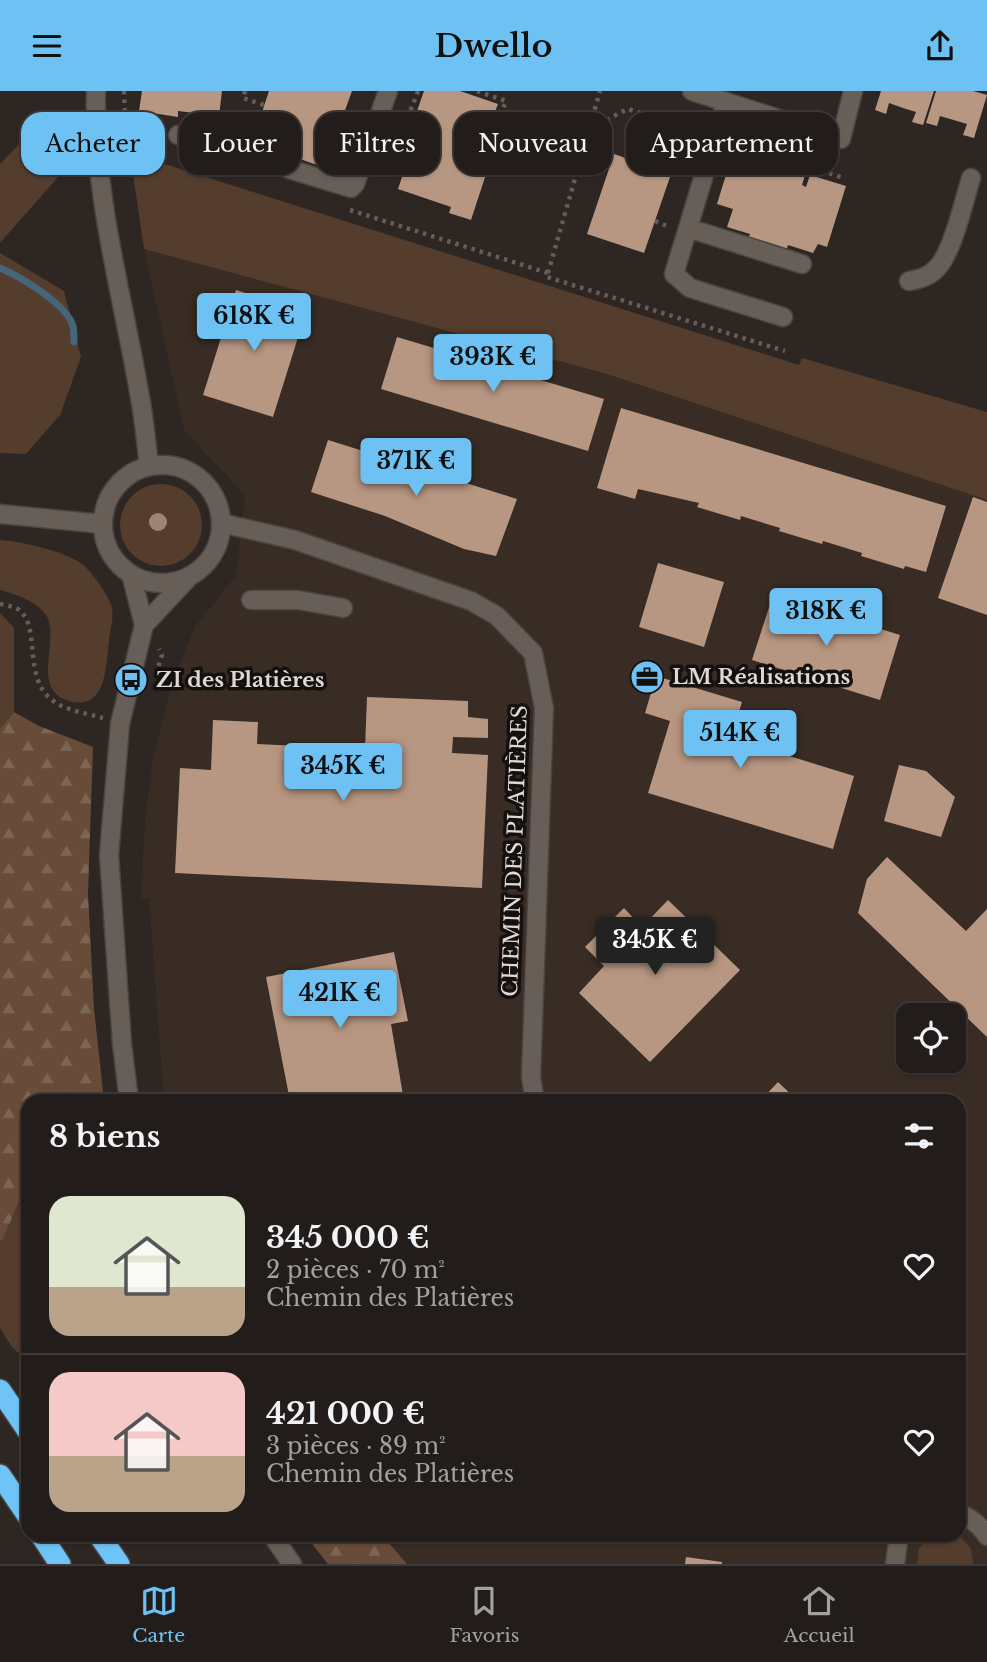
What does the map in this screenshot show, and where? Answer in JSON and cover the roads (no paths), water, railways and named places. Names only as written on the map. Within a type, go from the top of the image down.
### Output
[{"type":"highway","points":[[0,1390],[21,1419]]},
{"type":"highway","points":[[0,1475],[21,1506]]},
{"type":"highway","points":[[46,1542],[60,1564]]},
{"type":"highway","points":[[104,1542],[119,1564]]},
{"type":"street","points":[[96,91],[98,166],[112,258],[140,393],[149,466]]},
{"type":"street","points":[[178,135],[351,188],[355,184],[388,91]]},
{"type":"street","points":[[692,91],[841,139],[853,91]]},
{"type":"street","points":[[726,102],[707,134],[688,229],[674,274],[690,288],[783,317]]},
{"type":"street","points":[[909,281],[923,278],[939,265],[952,239],[971,178]]},
{"type":"street","points":[[688,229],[802,264]]},
{"type":"street","points":[[128,1094],[108,855],[120,724],[144,625],[170,594],[208,561],[218,543],[221,523],[218,506],[210,491],[198,478],[184,469],[167,465],[149,466],[131,474],[115,487],[106,504],[102,524],[110,553],[119,565],[145,581],[178,581],[193,574]]},
{"type":"street","points":[[0,514],[102,524]]},
{"type":"street","name":"CHEMIN DES PLATIÈRES","points":[[221,523],[295,540],[471,601],[497,616],[533,653],[544,708],[531,1077],[533,1094]]},
{"type":"street","points":[[131,574],[144,625]]},
{"type":"street","points":[[251,600],[298,600],[343,608]]},
{"type":"street","points":[[966,1516],[985,1528]]},
{"type":"street","points":[[277,1542],[292,1564]]},
{"type":"street","points":[[895,1564],[898,1542]]},
{"type":"waterway","points":[[0,268],[52,300],[69,317],[73,326],[74,342]]},
{"type":"place","name":"LM Réalisations","points":[[647,677]]},
{"type":"place","name":"ZI des Platières","points":[[131,680]]}]
